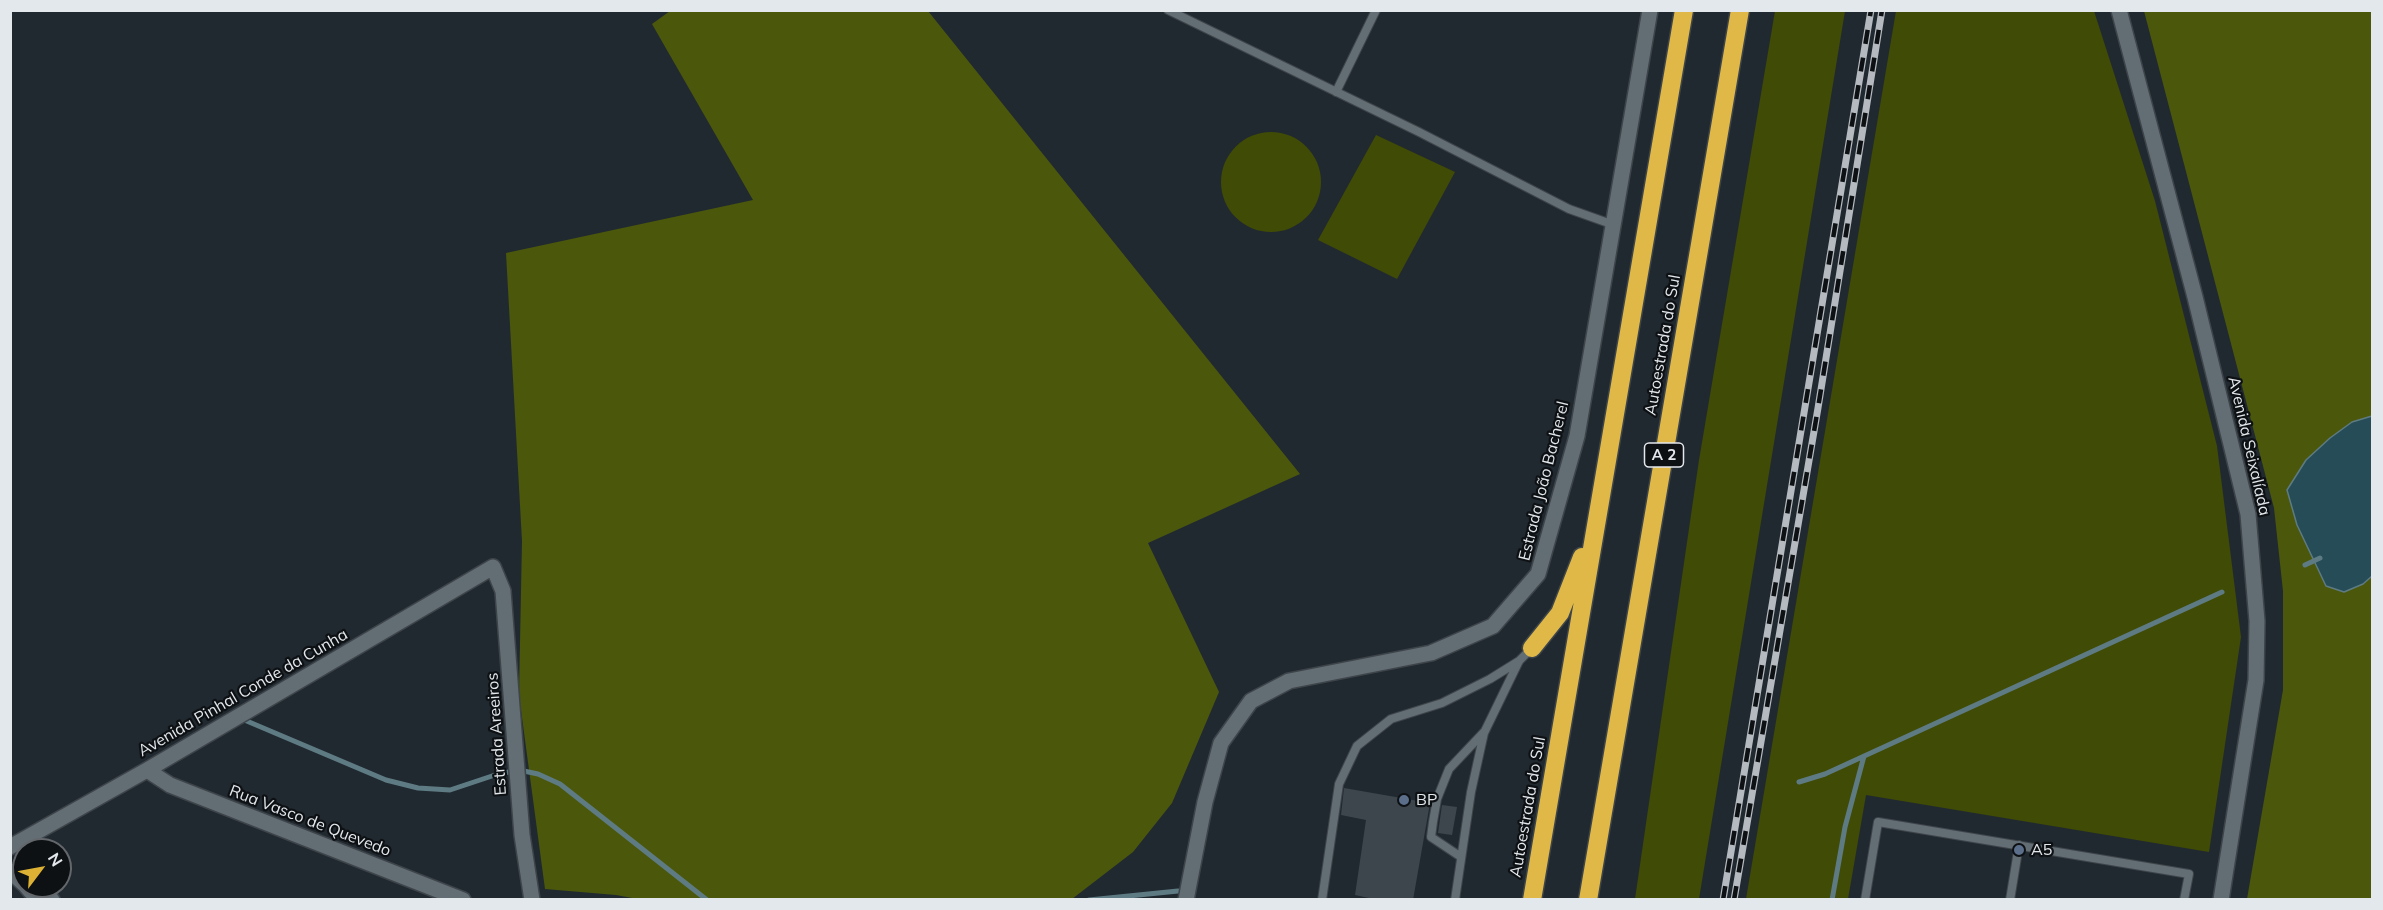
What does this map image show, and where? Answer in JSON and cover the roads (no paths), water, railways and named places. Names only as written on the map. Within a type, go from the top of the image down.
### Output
[{"type":"highway","name":"Autoestrada do Sul","points":[[1532,900],[1684,10]]},
{"type":"highway","name":"Autoestrada do Sul","points":[[1588,900],[1740,10]]},
{"type":"highway","points":[[1525,654],[1560,614],[1578,569],[1602,489]]},
{"type":"street","name":"Estrada João Bacherel","points":[[1186,900],[1205,802],[1221,743],[1251,701],[1288,681],[1431,653],[1493,626],[1538,574],[1577,436],[1650,10]]},
{"type":"street","name":"Avenida Seixalíada","points":[[2120,10],[2195,297],[2248,514],[2258,621],[2256,680],[2221,900]]},
{"type":"street","name":"Avenida Pinhal Conde da Cunha","points":[[10,847],[147,770],[493,567]]},
{"type":"street","name":"Estrada Areeiros","points":[[493,567],[503,591],[522,835],[532,900]]},
{"type":"street","name":"Rua Vasco de Quevedo","points":[[147,770],[170,785],[463,900]]},
{"type":"lane","points":[[1168,10],[1569,209],[1614,225]]},
{"type":"lane","points":[[1335,92],[1376,10]]},
{"type":"lane","points":[[1455,900],[1471,792],[1486,730],[1525,654]]},
{"type":"lane","points":[[1322,900],[1339,784],[1357,746],[1391,719],[1442,703],[1490,679],[1525,654]]},
{"type":"lane","points":[[1461,857],[1431,837],[1437,799],[1449,770],[1486,730]]},
{"type":"lane","points":[[1865,900],[1878,822],[2189,874],[2184,900]]},
{"type":"lane","points":[[2010,900],[2019,845]]},
{"type":"water","points":[[2372,416],[2372,576],[2363,584],[2344,592],[2326,586],[2297,525],[2287,490],[2306,460],[2330,438],[2352,422]]},
{"type":"waterway","points":[[2305,565],[2320,558]]},
{"type":"waterway","points":[[1799,782],[1825,774],[2222,592]]},
{"type":"waterway","points":[[242,719],[386,780],[418,788],[450,790],[498,774],[519,770],[538,774],[560,784],[707,900]]},
{"type":"waterway","points":[[1832,900],[1845,827],[1864,756]]},
{"type":"waterway","points":[[1089,900],[1178,891]]},
{"type":"railway","points":[[1723,900],[1871,10]]},
{"type":"railway","points":[[1734,900],[1818,408],[1882,10]]},
{"type":"place","name":"BP","points":[[1404,800]]},
{"type":"place","name":"A5","points":[[2019,850]]}]
